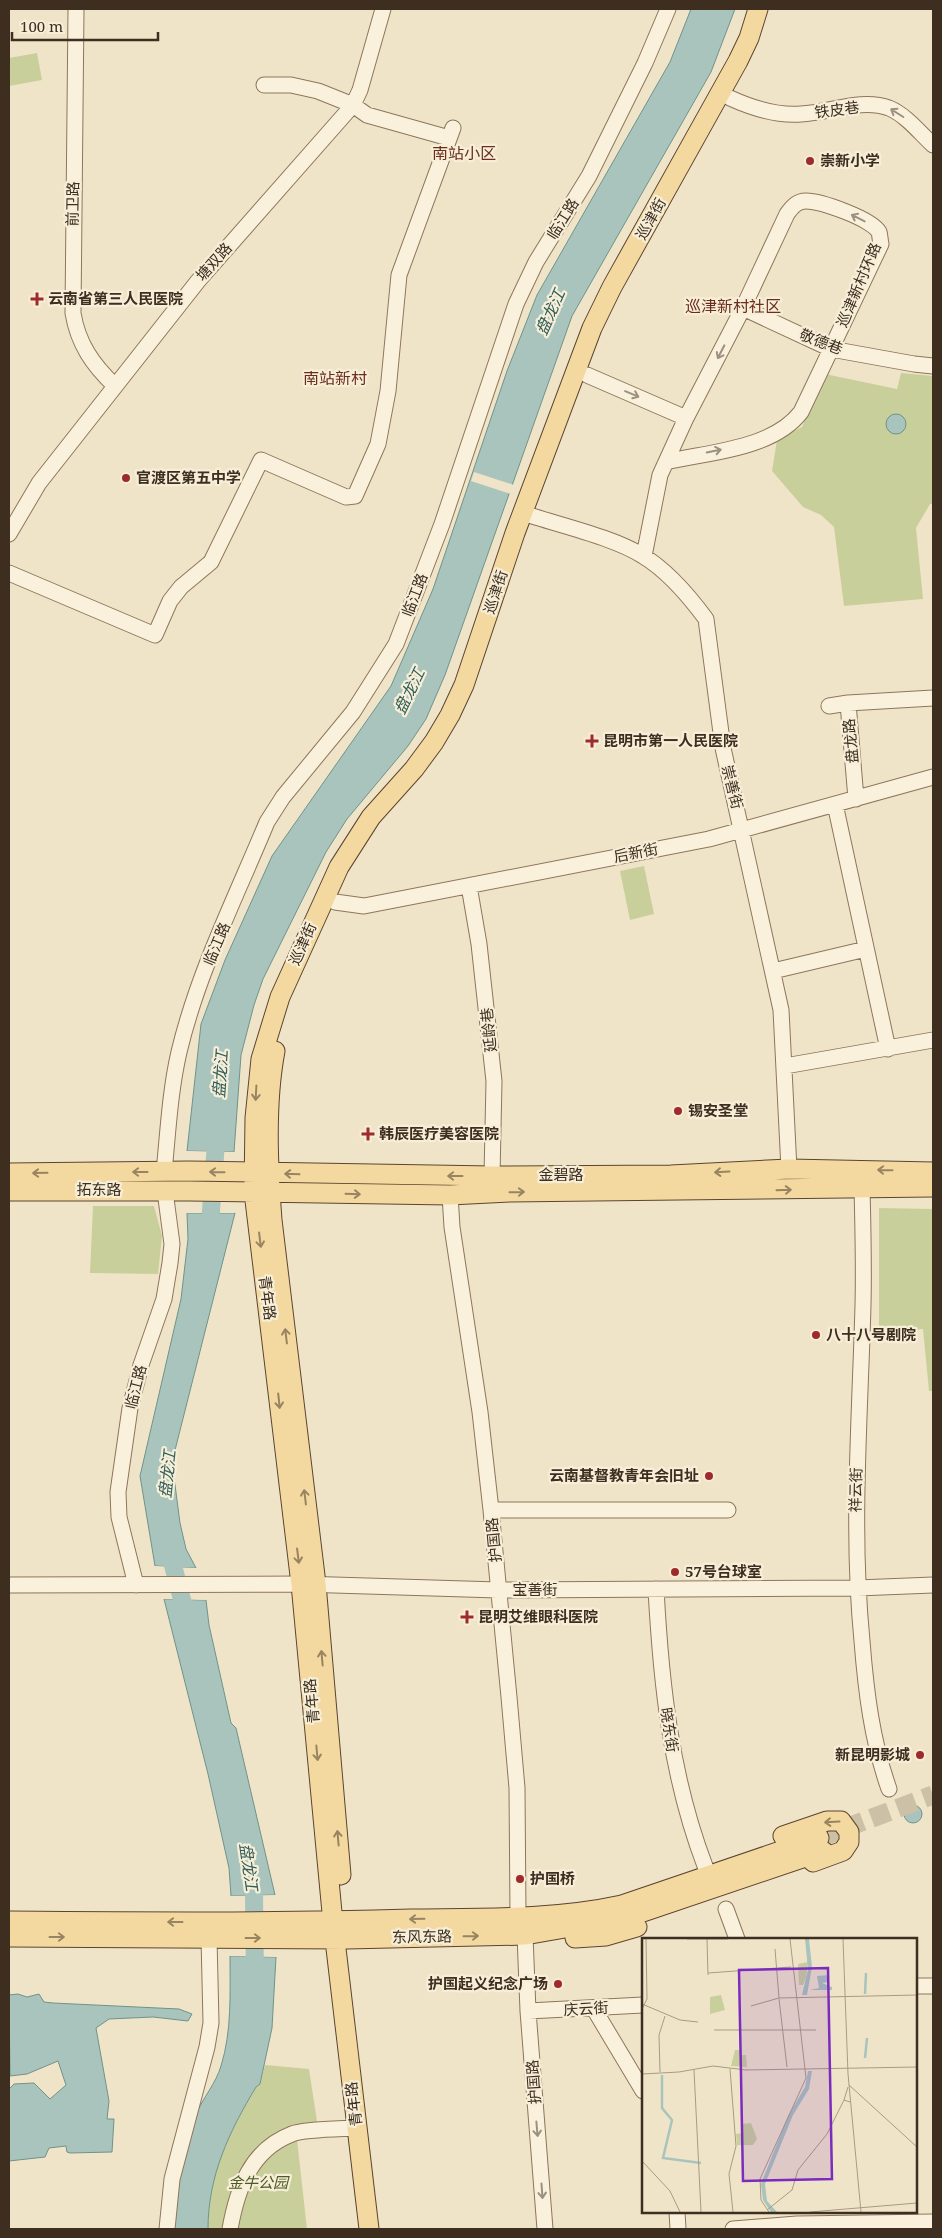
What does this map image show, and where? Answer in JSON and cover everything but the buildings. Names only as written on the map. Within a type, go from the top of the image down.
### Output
[{"type":"main road","name":"巡津街","points":[[256,1173],[257,1083],[261,1059],[280,997],[339,867],[357,836],[371,817],[414,769],[450,716],[528,515],[592,328],[612,287],[738,61],[758,9]]},
{"type":"main road","name":"巡津街","points":[[256,1173],[278,1034],[289,1001],[334,902],[372,831],[422,774],[456,724],[484,662],[528,515],[616,302],[730,98],[753,53],[768,9]]},
{"type":"main road","name":"金碧路","points":[[189,1172],[492,1176],[671,1175],[789,1169],[933,1172]]},
{"type":"main road","name":"拓东路","points":[[9,1173],[189,1172]]},
{"type":"main road","name":"青年路","points":[[256,1173],[262,1192],[309,1584],[357,2128],[369,2229]]},
{"type":"main road","name":"金碧路","points":[[190,1190],[450,1195],[510,1192],[933,1187]]},
{"type":"main road","name":"拓东路","points":[[9,1191],[190,1190]]},
{"type":"main road","points":[[525,1935],[565,1939],[606,1936],[640,1926],[844,1851],[849,1842],[849,1832],[842,1822],[827,1821],[640,1890],[582,1902],[538,1916]]},
{"type":"main road","name":"东风东路","points":[[9,1937],[280,1930],[525,1935],[628,1917],[821,1844],[622,1906],[593,1911],[538,1916],[340,1930]]},
{"type":"main road","name":"东风东路","points":[[9,1921],[220,1932]]},
{"type":"main road","name":"青年路","points":[[340,1930],[381,2229]]},
{"type":"street","name":"前卫路","points":[[76,9],[72,314],[77,335],[88,357],[115,386]]},
{"type":"street","name":"塘双路","points":[[9,534],[39,483],[198,281],[353,105],[360,90],[383,9]]},
{"type":"street","name":"临江路","points":[[164,1172],[172,1089],[179,1052],[190,1013],[267,822],[283,796],[354,712],[396,644],[442,524],[516,304],[536,262],[589,176],[645,63],[668,9]]},
{"type":"street","points":[[9,573],[155,635],[170,601],[182,587],[211,562],[261,460],[346,498],[355,496],[378,444],[388,391],[399,275],[451,133],[367,115],[353,105],[318,91],[290,85],[264,85]]},
{"type":"street","name":"铁皮巷","points":[[730,98],[754,108],[801,114],[857,106],[888,108],[902,116],[933,145]]},
{"type":"street","name":"巡津新村环路","points":[[806,201],[848,213],[873,226],[879,233],[881,244],[801,412],[793,422],[780,432],[753,443],[666,462],[686,418],[743,308],[787,214],[795,204],[806,201]]},
{"type":"street","name":"敬德巷","points":[[743,308],[831,349],[933,366]]},
{"type":"street","points":[[587,375],[686,418]]},
{"type":"street","points":[[644,556],[660,475],[666,462]]},
{"type":"street","name":"崇善街","points":[[528,515],[624,546],[644,556],[665,573],[694,602],[706,619],[723,748],[774,971],[781,1010],[789,1169]]},
{"type":"street","points":[[848,703],[933,698]]},
{"type":"street","name":"盘龙路","points":[[830,706],[848,703],[856,799]]},
{"type":"street","name":"后新街","points":[[334,902],[364,906],[709,839],[933,776]]},
{"type":"street","points":[[835,804],[888,1049]]},
{"type":"street","name":"延龄巷","points":[[469,886],[480,944],[494,1081],[492,1176]]},
{"type":"street","points":[[774,971],[866,949]]},
{"type":"street","points":[[785,1066],[933,1040]]},
{"type":"street","name":"祥云街","points":[[862,1188],[863,1304],[856,1487],[857,1588],[870,1721],[879,1762],[889,1789]]},
{"type":"street","name":"临江路","points":[[136,1585],[119,1517],[118,1492],[130,1408],[141,1365],[164,1299],[170,1263],[172,1244],[166,1191]]},
{"type":"street","name":"护国路","points":[[450,1195],[452,1227],[480,1412],[491,1510],[517,1788],[518,1917]]},
{"type":"street","points":[[491,1510],[728,1510]]},
{"type":"street","name":"宝善街","points":[[9,1585],[213,1586],[309,1584],[498,1590],[857,1588],[933,1585]]},
{"type":"street","name":"晓东街","points":[[656,1589],[661,1663],[672,1750],[689,1817],[705,1866]]},
{"type":"street","points":[[726,1909],[737,1938]]},
{"type":"street","points":[[167,2229],[172,2179],[208,2047],[220,1932]]},
{"type":"street","name":"护国路","points":[[525,1935],[528,2011],[545,2229]]},
{"type":"street","points":[[917,1986],[933,1986]]},
{"type":"street","name":"庆云街","points":[[528,2011],[642,2005]]},
{"type":"street","points":[[594,2009],[642,2089]]},
{"type":"street","points":[[230,2229],[234,2205],[246,2172],[268,2149],[292,2134],[357,2128]]},
{"type":"street","points":[[677,2213],[678,2229]]},
{"type":"street","points":[[733,2229],[797,2222],[893,2217],[933,2222]]},
{"type":"green space","points":[[37,53],[42,80],[9,86],[9,58]]},
{"type":"green space","points":[[901,373],[933,376],[933,504],[930,504],[916,528],[923,599],[844,606],[834,527],[821,515],[803,507],[772,471],[777,440],[802,427],[825,374],[897,389]]},
{"type":"green space","points":[[644,866],[654,914],[630,920],[620,871]]},
{"type":"green space","points":[[93,1206],[154,1206],[162,1236],[158,1274],[90,1273]]},
{"type":"green space","points":[[879,1208],[933,1209],[933,1391],[929,1391],[923,1329],[879,1334]]},
{"type":"green space","name":"金牛公园","points":[[265,2065],[309,2069],[318,2128],[297,2139],[307,2229],[208,2229],[212,2191],[222,2155],[237,2121],[256,2087],[260,2084]]},
{"type":"water","points":[[691,9],[735,9],[711,72],[572,316],[445,675],[426,719],[408,746],[347,819],[326,852],[263,979],[241,1055],[234,1152],[187,1151],[201,1024],[225,960],[272,856],[391,686],[433,589],[507,371],[537,295],[670,62]]},
{"type":"water","points":[[896,414],[903,417],[906,424],[903,431],[896,434],[889,431],[886,424],[889,417]]},
{"type":"water","points":[[187,1213],[235,1213],[172,1462],[180,1523],[186,1549],[196,1568],[155,1566],[140,1476],[181,1299],[188,1239]]},
{"type":"water","points":[[164,1599],[206,1600],[209,1625],[231,1723],[236,1728],[275,1895],[231,1896],[229,1868],[208,1774]]},
{"type":"water","points":[[913,1805],[919,1808],[922,1814],[919,1820],[913,1823],[907,1820],[904,1814],[907,1808]]},
{"type":"water","points":[[230,1956],[276,1957],[272,2028],[260,2084],[256,2087],[237,2121],[222,2155],[212,2191],[208,2229],[170,2229],[176,2185],[190,2128],[219,2072],[225,2053],[230,2011]]},
{"type":"water","points":[[18,1994],[27,1997],[39,1994],[44,2002],[179,2009],[192,2014],[188,2021],[153,2017],[109,2019],[96,2028],[109,2101],[107,2119],[114,2119],[112,2152],[70,2153],[67,2152],[66,2146],[49,2148],[45,2157],[9,2161],[9,2089],[14,2084],[34,2083],[50,2099],[66,2085],[58,2061],[27,2074],[10,2076],[9,1995]]},
{"type":"pier","points":[[474,472],[514,485],[511,494],[471,481]]},
{"type":"pier","points":[[187,1151],[234,1152],[234,1154],[187,1154]]},
{"type":"pier","points":[[187,1211],[234,1211],[235,1213],[187,1213]]},
{"type":"pier","points":[[155,1566],[196,1568],[196,1570],[155,1569]]},
{"type":"pier","points":[[164,1597],[205,1597],[206,1600],[164,1599]]},
{"type":"pier","points":[[275,1895],[275,1898],[231,1898],[231,1896]]},
{"type":"pier","points":[[230,1953],[276,1954],[276,1957],[230,1956]]},
{"type":"waterway","name":"盘龙江","points":[[209,1238],[217,1129]]},
{"type":"waterway","name":"盘龙江","points":[[167,1543],[188,1622]]},
{"type":"waterway","name":"盘龙江","points":[[251,1873],[254,1893],[255,1979]]},
{"type":"tunnel","points":[[819,1838],[933,1795]]},
{"type":"place","name":"崇新小学","points":[[810,161]]},
{"type":"place","name":"云南省第三人民医院","points":[[37,299]]},
{"type":"place","name":"官渡区第五中学","points":[[126,478]]},
{"type":"place","name":"昆明市第一人民医院","points":[[592,741]]},
{"type":"place","name":"锡安圣堂","points":[[678,1111]]},
{"type":"place","name":"韩辰医疗美容医院","points":[[368,1134]]},
{"type":"place","name":"八十八号剧院","points":[[816,1335]]},
{"type":"place","name":"云南基督教青年会旧址","points":[[709,1476]]},
{"type":"place","name":"57号台球室","points":[[675,1572]]},
{"type":"place","name":"昆明艾维眼科医院","points":[[467,1617]]},
{"type":"place","name":"新昆明影城","points":[[920,1755]]},
{"type":"place","name":"护国桥","points":[[520,1879]]},
{"type":"place","name":"护国起义纪念广场","points":[[558,1984]]},
{"type":"district","name":"南站小区","points":[[464,153]]},
{"type":"district","name":"巡津新村社区","points":[[733,306]]},
{"type":"district","name":"南站新村","points":[[335,378]]}]
